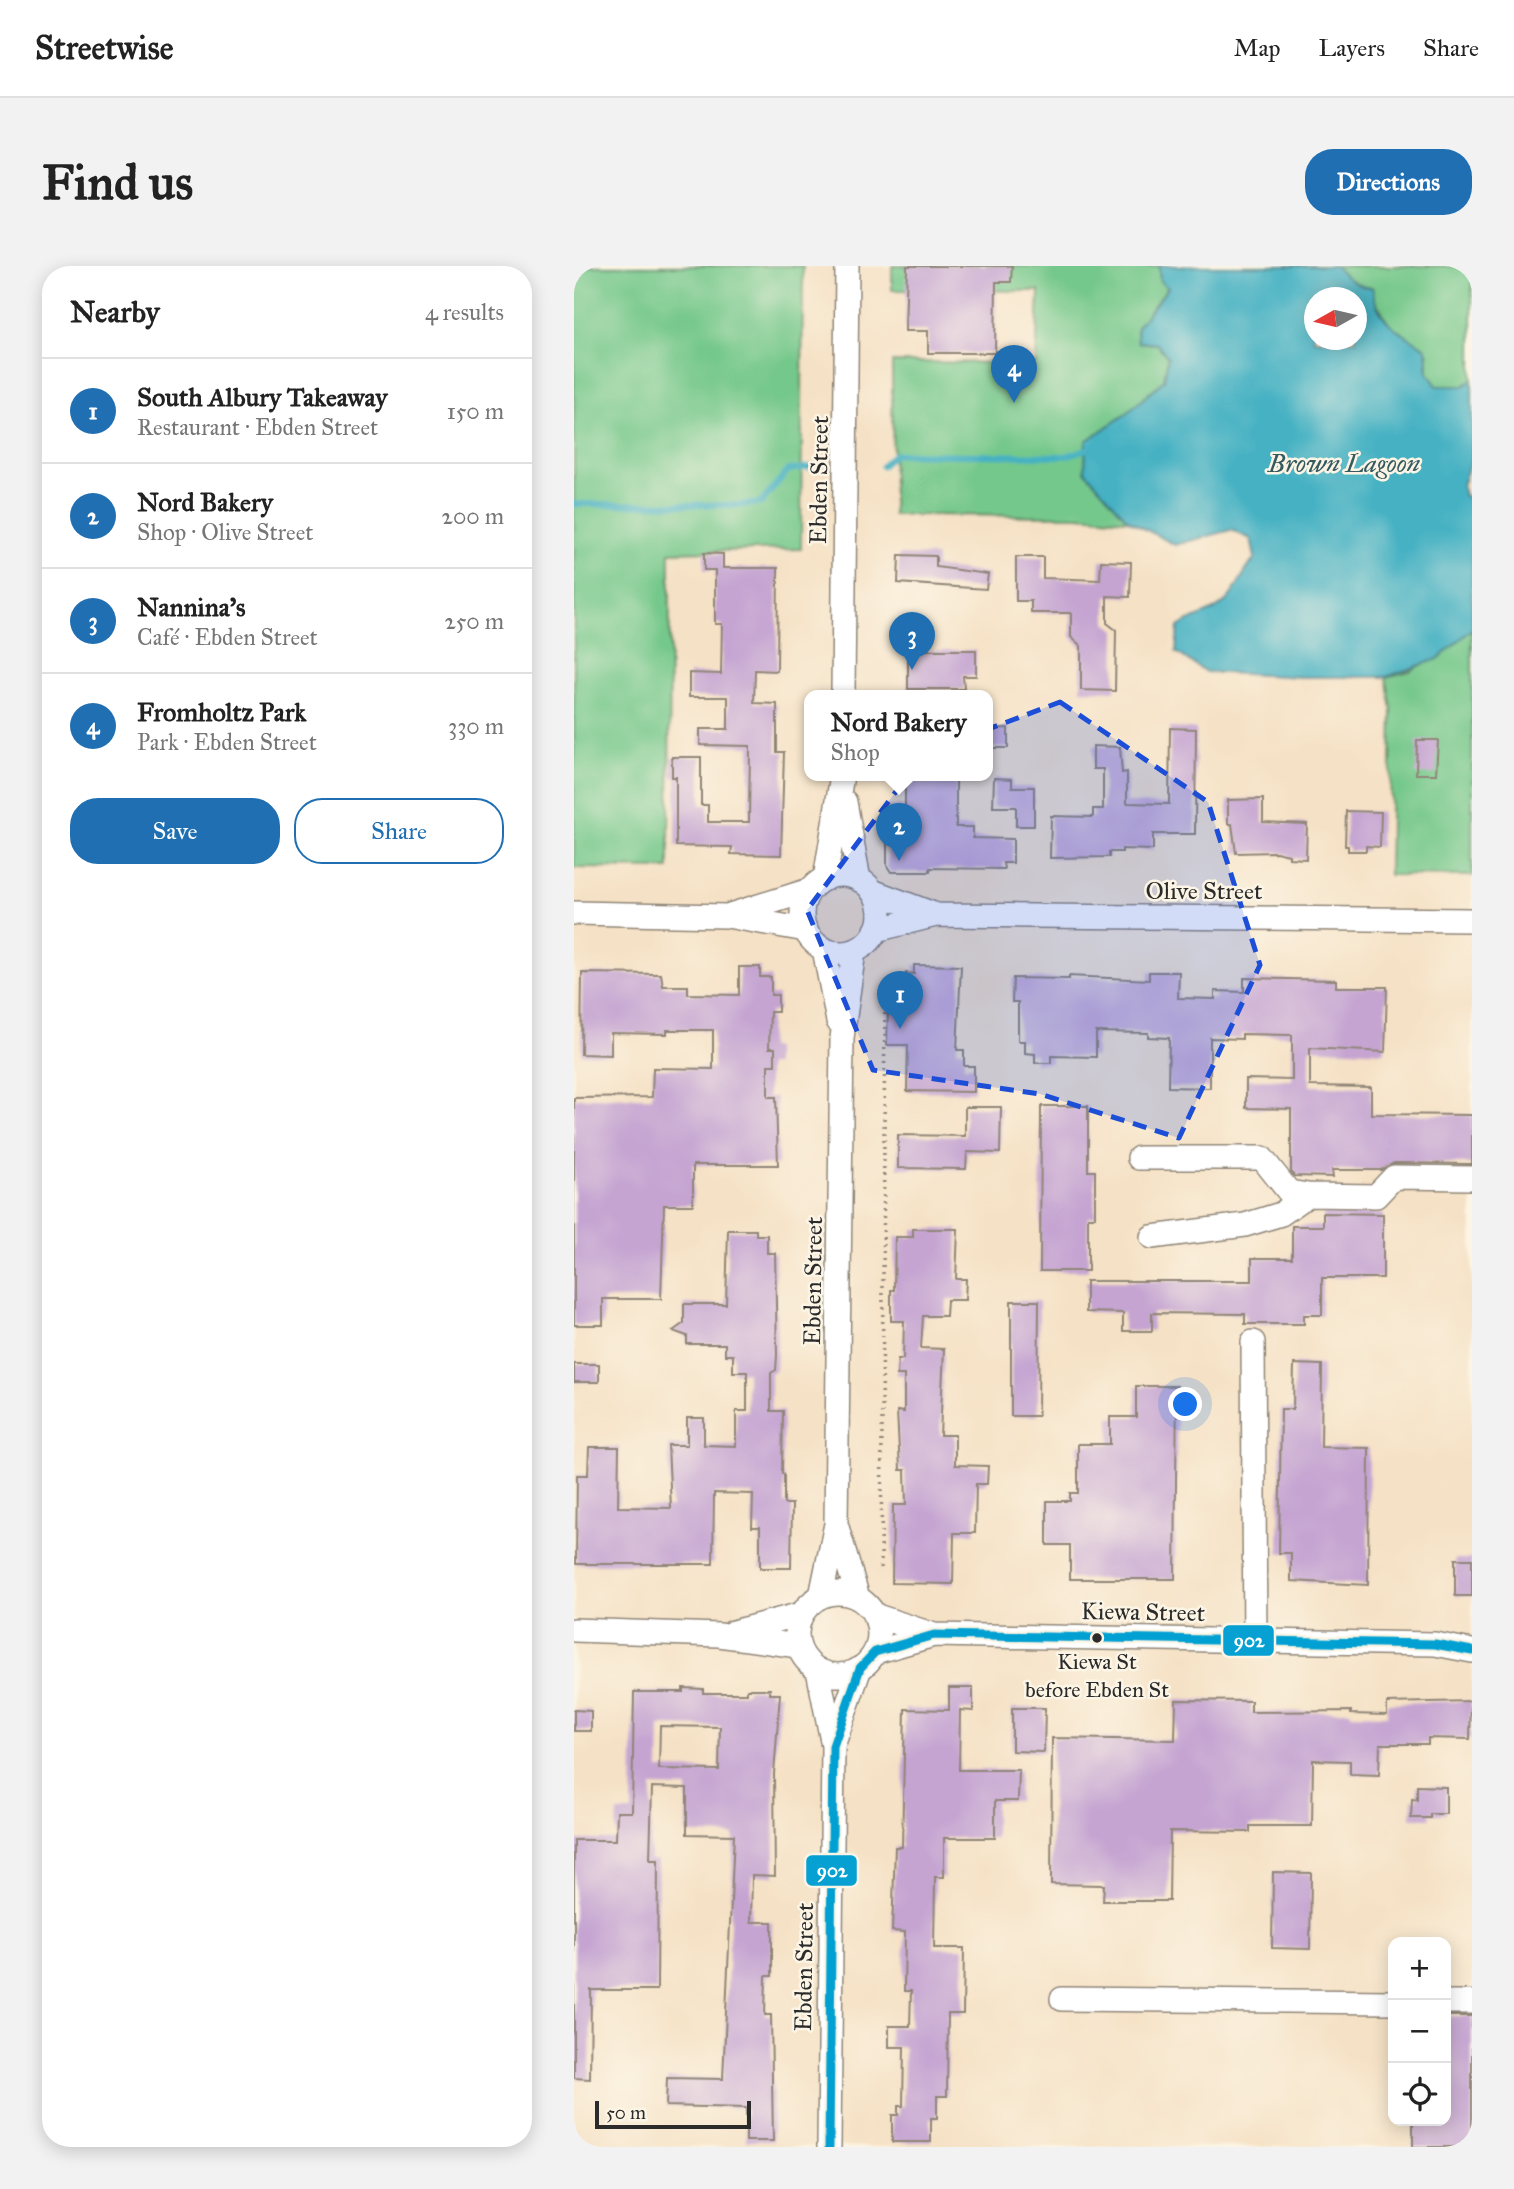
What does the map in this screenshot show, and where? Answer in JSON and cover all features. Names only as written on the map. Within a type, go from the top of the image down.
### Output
[{"type":"street","name":"Ebden Street","points":[[843,690],[847,266]]},
{"type":"street","points":[[842,781],[818,885],[802,909],[806,930],[824,949],[845,953],[864,946],[876,930],[879,910],[865,886],[842,781]]},
{"type":"street","points":[[727,916],[842,875],[865,886]]},
{"type":"street","name":"Olive Street","points":[[865,886],[936,915]]},
{"type":"street","points":[[574,913],[727,916],[806,930]]},
{"type":"street","name":"Olive Street","points":[[876,930],[936,915],[1472,920]]},
{"type":"street","name":"Ebden Street","points":[[824,949],[842,1038]]},
{"type":"street","name":"Ebden Street","points":[[821,1596],[836,1524],[842,1038],[855,951]]},
{"type":"street","points":[[1139,1157],[1262,1158],[1289,1192],[1308,1195],[1376,1196],[1394,1177],[1472,1178]]},
{"type":"street","points":[[1152,1237],[1245,1226],[1281,1214],[1308,1195]]},
{"type":"street","points":[[1253,1342],[1255,1641]]},
{"type":"street","name":"Ebden Street","points":[[836,1524],[858,1598]]},
{"type":"street","points":[[719,1635],[801,1614],[821,1596],[839,1592],[858,1598],[874,1615],[879,1633],[867,1660],[839,1675],[818,1670],[809,1664],[798,1646],[797,1625],[801,1614]]},
{"type":"street","name":"Kiewa Street","points":[[874,1615],[934,1635],[1435,1644],[1472,1651]]},
{"type":"street","points":[[574,1630],[719,1635],[798,1646]]},
{"type":"street","name":"Kiewa Street","points":[[867,1660],[934,1635]]},
{"type":"street","name":"Kiewa Street","points":[[1435,1644],[1472,1637]]},
{"type":"street","name":"Ebden Street","points":[[833,1746],[867,1660]]},
{"type":"street","name":"Ebden Street","points":[[818,1670],[833,1746],[829,2147]]},
{"type":"street","points":[[1062,1999],[1388,2002]]},
{"type":"street","points":[[1451,2002],[1472,2002]]},
{"type":"path","points":[[881,1568],[885,996]]},
{"type":"highlighted area","points":[[1060,702],[1208,802],[1260,965],[1179,1138],[1040,1094],[873,1070],[807,910],[925,753]]},
{"type":"green space","points":[[574,266],[803,266],[801,549],[670,552],[669,869],[574,868]]},
{"type":"green space","points":[[892,266],[1159,266],[1160,281],[1168,287],[1137,327],[1138,342],[1157,344],[1168,357],[1164,380],[1126,414],[1086,441],[1085,471],[1128,520],[1078,516],[893,515],[892,362],[1036,363],[1039,291],[892,290]]},
{"type":"green space","points":[[1335,266],[1472,266],[1472,379],[1464,386],[1437,386],[1428,373],[1428,353],[1387,324],[1367,287],[1347,278]]},
{"type":"green space","points":[[1472,629],[1472,876],[1389,875],[1392,709],[1386,677],[1410,671]]},
{"type":"water","name":"Brown Lagoon","points":[[1159,266],[1335,266],[1356,284],[1372,287],[1384,318],[1398,331],[1426,348],[1428,373],[1437,386],[1464,386],[1472,379],[1472,456],[1462,486],[1464,496],[1472,498],[1472,629],[1438,659],[1386,677],[1301,677],[1206,672],[1176,652],[1178,627],[1216,609],[1234,591],[1255,558],[1251,539],[1231,530],[1175,545],[1128,520],[1085,471],[1086,441],[1126,414],[1164,380],[1168,357],[1157,344],[1138,342],[1137,327],[1168,288],[1160,281]]},
{"type":"building","points":[[907,266],[1012,266],[1011,282],[996,282],[995,353],[928,353],[928,331],[905,331]]},
{"type":"building","points":[[704,553],[723,554],[723,568],[778,568],[777,671],[755,670],[754,703],[777,704],[777,752],[784,752],[781,855],[731,854],[732,847],[676,846],[676,777],[672,777],[672,757],[701,757],[701,805],[708,805],[708,822],[749,822],[750,746],[700,745],[700,729],[728,729],[728,697],[689,697],[689,673],[721,674],[722,624],[715,624],[715,570],[704,570]]},
{"type":"building","points":[[899,555],[936,556],[936,567],[988,574],[986,589],[898,583]]},
{"type":"building","points":[[1016,557],[1043,557],[1043,578],[1100,580],[1101,561],[1131,562],[1130,597],[1107,596],[1107,623],[1116,630],[1115,691],[1081,690],[1081,646],[1071,637],[1071,613],[1031,613],[1031,601],[1016,601]]},
{"type":"building","points":[[908,650],[976,650],[976,676],[963,676],[964,689],[908,689]]},
{"type":"building","points":[[1008,728],[1008,748],[993,748],[993,729]]},
{"type":"building","points":[[1170,728],[1196,729],[1195,834],[1153,834],[1153,850],[1122,849],[1122,852],[1109,852],[1109,857],[1050,858],[1051,816],[1093,817],[1093,809],[1103,809],[1103,769],[1093,769],[1093,746],[1120,747],[1122,773],[1127,772],[1127,803],[1169,804]]},
{"type":"building","points":[[1417,740],[1438,740],[1436,774],[1416,774]]},
{"type":"building","points":[[994,778],[1012,779],[1012,787],[1034,787],[1034,826],[1016,826],[1016,807],[993,807]]},
{"type":"building","points":[[905,781],[956,781],[956,827],[973,827],[973,838],[1013,839],[1013,863],[1003,863],[1004,869],[930,868],[930,872],[891,872],[887,866],[887,807],[905,807]]},
{"type":"building","points":[[1263,799],[1263,822],[1307,824],[1306,859],[1289,858],[1289,855],[1276,852],[1236,853],[1232,824],[1228,824],[1228,800]]},
{"type":"building","points":[[1346,811],[1381,812],[1380,847],[1366,846],[1366,851],[1348,851],[1348,846],[1345,846]]},
{"type":"building","points":[[914,965],[961,966],[957,1050],[964,1050],[964,1066],[974,1066],[974,1092],[907,1091],[908,1045],[887,1045],[888,1011],[906,1011],[906,973],[914,974]]},
{"type":"building","points":[[739,967],[760,967],[760,977],[771,977],[771,995],[778,995],[778,1012],[770,1012],[769,1048],[775,1048],[775,1065],[768,1065],[768,1097],[776,1097],[778,1165],[693,1165],[693,1205],[664,1205],[661,1299],[603,1299],[603,1325],[574,1325],[574,1098],[652,1097],[653,1068],[713,1069],[713,1030],[667,1030],[667,1034],[611,1033],[611,1055],[581,1054],[582,973],[661,974],[663,986],[688,986],[688,994],[739,995]]},
{"type":"building","points":[[1149,972],[1179,972],[1178,998],[1215,999],[1215,991],[1244,992],[1244,978],[1336,980],[1336,987],[1387,987],[1385,1052],[1310,1048],[1310,1086],[1371,1087],[1371,1114],[1472,1115],[1472,1164],[1394,1163],[1381,1170],[1332,1170],[1333,1177],[1294,1176],[1291,1172],[1291,1109],[1246,1108],[1246,1079],[1292,1080],[1292,1035],[1242,1034],[1242,1039],[1210,1038],[1210,1088],[1168,1087],[1169,1038],[1148,1037],[1148,1033],[1096,1032],[1096,1057],[1051,1056],[1051,1063],[1035,1063],[1035,1054],[1025,1053],[1025,1041],[1018,1041],[1018,1002],[1012,1002],[1013,978],[1069,979],[1069,976],[1149,980]]},
{"type":"building","points":[[1041,1106],[1088,1106],[1088,1171],[1095,1171],[1095,1217],[1088,1217],[1088,1271],[1040,1271]]},
{"type":"building","points":[[965,1107],[1001,1107],[1000,1153],[967,1152],[966,1169],[898,1168],[898,1135],[965,1136]]},
{"type":"building","points":[[1323,1213],[1383,1214],[1383,1278],[1322,1278],[1322,1315],[1304,1315],[1304,1324],[1245,1324],[1245,1314],[1152,1313],[1152,1331],[1123,1331],[1123,1313],[1086,1312],[1086,1281],[1252,1281],[1252,1258],[1292,1258],[1292,1226],[1323,1226]]},
{"type":"building","points":[[913,1229],[958,1229],[956,1279],[966,1279],[965,1300],[947,1300],[946,1316],[923,1316],[921,1348],[944,1349],[940,1435],[955,1435],[955,1465],[988,1466],[987,1484],[976,1484],[975,1533],[954,1533],[953,1584],[892,1583],[893,1505],[906,1505],[905,1470],[900,1470],[897,1411],[904,1412],[904,1375],[897,1375],[898,1359],[903,1359],[904,1321],[891,1321],[891,1290],[894,1290],[895,1237],[913,1237]]},
{"type":"building","points":[[728,1230],[756,1230],[756,1235],[767,1235],[767,1253],[775,1253],[777,1355],[776,1370],[771,1373],[771,1411],[783,1411],[784,1504],[792,1504],[791,1568],[760,1568],[760,1527],[752,1527],[753,1494],[714,1493],[713,1564],[576,1564],[577,1475],[588,1475],[589,1447],[619,1447],[618,1507],[671,1508],[668,1445],[687,1445],[687,1418],[704,1418],[704,1445],[736,1446],[736,1411],[747,1411],[747,1372],[733,1372],[733,1355],[725,1355],[725,1344],[687,1344],[687,1336],[673,1331],[684,1323],[684,1304],[726,1304]]},
{"type":"building","points":[[1011,1301],[1039,1301],[1038,1416],[1011,1416]]},
{"type":"building","points":[[574,1364],[599,1364],[599,1382],[574,1382]]},
{"type":"building","points":[[1294,1364],[1322,1365],[1321,1447],[1369,1448],[1368,1585],[1291,1581],[1291,1553],[1279,1553],[1281,1409],[1293,1409]]},
{"type":"building","points":[[1136,1386],[1177,1386],[1175,1579],[1070,1579],[1070,1545],[1047,1545],[1047,1501],[1070,1501],[1070,1493],[1078,1493],[1078,1444],[1110,1444],[1110,1417],[1136,1417]]},
{"type":"building","points":[[1455,1559],[1472,1559],[1472,1596],[1455,1596]]},
{"type":"building","points":[[683,1688],[703,1689],[703,1693],[747,1693],[747,1689],[770,1689],[770,1694],[780,1694],[774,1774],[775,1876],[752,1875],[751,1922],[772,1922],[772,1976],[766,1976],[765,2015],[771,2015],[773,2141],[746,2141],[746,2108],[666,2106],[667,2078],[723,2079],[734,1835],[687,1834],[687,1788],[652,1787],[650,1860],[658,1860],[657,1990],[591,1990],[590,2079],[574,2078],[574,1840],[616,1840],[617,1812],[632,1812],[634,1692],[683,1692]],"holes":[[[660,1726],[720,1727],[719,1770],[659,1769]]]},
{"type":"building","points":[[949,1688],[973,1688],[973,1711],[960,1710],[959,1770],[1019,1770],[1018,1801],[995,1801],[995,1838],[944,1838],[944,1877],[935,1877],[934,1948],[964,1948],[963,2014],[948,2014],[947,2096],[937,2096],[937,2118],[931,2118],[931,2142],[892,2142],[892,2115],[898,2115],[898,2106],[903,2106],[904,2047],[889,2047],[889,2026],[910,2026],[911,1991],[904,1991],[905,1932],[892,1931],[895,1847],[902,1847],[905,1709],[949,1710]]},
{"type":"building","points":[[1176,1700],[1251,1701],[1251,1712],[1351,1711],[1351,1714],[1387,1715],[1387,1703],[1471,1701],[1470,1739],[1428,1738],[1428,1744],[1380,1744],[1379,1775],[1350,1774],[1350,1761],[1313,1760],[1312,1826],[1250,1826],[1250,1832],[1170,1831],[1169,1901],[1103,1901],[1104,1885],[1051,1884],[1052,1738],[1175,1740]]},
{"type":"building","points":[[1012,1708],[1045,1708],[1044,1752],[1012,1751]]},
{"type":"building","points":[[574,1710],[591,1711],[591,1731],[574,1731]]},
{"type":"building","points":[[1417,1786],[1446,1787],[1446,1814],[1430,1814],[1430,1818],[1411,1818],[1412,1799],[1417,1800]]},
{"type":"building","points":[[1273,1872],[1311,1873],[1310,1949],[1272,1948]]},
{"type":"building","points":[[1451,2016],[1472,2016],[1472,2147],[1413,2147],[1413,2126],[1451,2126]]},
{"type":"waterway","points":[[882,466],[894,454],[1066,456],[1092,447]]},
{"type":"waterway","points":[[574,504],[761,503],[788,470],[820,466]]},
{"type":"transit line","name":"902","points":[[829,2147],[833,1746],[860,1668],[875,1652],[934,1635],[1435,1644],[1472,1651]]},
{"type":"place","name":"Fromholtz Park","points":[[1014,403]]},
{"type":"place","name":"Nannina's","points":[[912,670]]},
{"type":"place","name":"Nord Bakery","points":[[899,861]]},
{"type":"place","name":"South Albury Takeaway","points":[[900,1029]]},
{"type":"place","name":"Kiewa St before Ebden St","points":[[1097,1638]]}]
